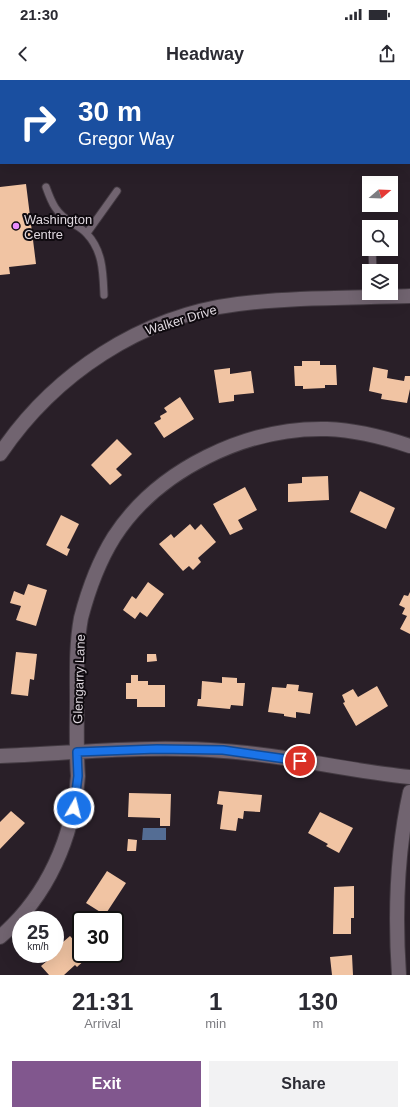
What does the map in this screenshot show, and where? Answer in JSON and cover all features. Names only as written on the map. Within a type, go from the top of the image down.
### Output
[{"type":"street","name":"Walker Drive","points":[[0,454],[16,430],[47,396],[64,381],[92,359],[135,335],[172,320],[198,312],[236,304],[262,301],[362,296]]},
{"type":"street","name":"Walker Drive","points":[[398,296],[410,296]]},
{"type":"street","name":"Glengarry Lane","points":[[0,937],[22,915],[36,897],[49,877],[65,842],[76,796],[78,776],[77,651],[82,618],[92,583],[114,537],[135,510],[160,487],[187,467],[217,451],[249,440],[293,431],[327,429],[361,433],[410,446]]},
{"type":"street","points":[[0,756],[157,749],[223,750],[410,777]]},
{"type":"street","points":[[399,975],[398,875],[410,792]]},
{"type":"lane","points":[[46,186],[51,201],[60,215],[87,233],[98,250],[103,273],[104,295]]},
{"type":"lane","points":[[87,233],[117,191]]},
{"type":"water","points":[[143,828],[166,828],[166,840],[142,840]]},
{"type":"building","name":"Washington Centre","points":[[26,184],[36,264],[9,267],[10,274],[0,275],[0,187]]},
{"type":"building","points":[[302,361],[320,361],[320,365],[336,365],[337,385],[325,385],[325,388],[303,389],[303,386],[295,386],[294,366],[302,366]]},
{"type":"building","points":[[373,367],[388,370],[387,378],[404,381],[405,376],[410,376],[410,389],[407,403],[381,399],[382,394],[369,391]]},
{"type":"building","points":[[230,368],[230,374],[251,371],[254,393],[234,395],[234,401],[219,403],[214,370]]},
{"type":"building","points":[[180,397],[194,419],[164,438],[154,423],[161,419],[160,416],[167,412],[164,408]]},
{"type":"building","points":[[117,439],[132,454],[116,469],[122,475],[110,485],[91,465]]},
{"type":"building","points":[[328,476],[329,500],[288,502],[288,484],[302,483],[302,477]]},
{"type":"building","points":[[245,487],[257,510],[238,520],[243,529],[230,535],[213,504]]},
{"type":"building","points":[[360,491],[395,508],[386,529],[350,512]]},
{"type":"building","points":[[61,515],[79,524],[67,548],[70,549],[67,556],[46,545]]},
{"type":"building","points":[[190,524],[195,530],[201,524],[216,542],[198,558],[201,562],[193,570],[189,566],[183,571],[159,544],[171,534],[174,538]]},
{"type":"building","points":[[148,582],[164,594],[147,617],[140,612],[135,619],[123,610],[132,596],[136,599]]},
{"type":"building","points":[[28,584],[47,590],[36,626],[16,620],[21,606],[10,603],[14,591],[24,595]]},
{"type":"building","points":[[410,592],[410,634],[400,629],[407,616],[402,614],[405,608],[399,605],[404,595],[408,596]]},
{"type":"building","points":[[16,652],[37,654],[34,680],[30,679],[28,696],[11,694]]},
{"type":"building","points":[[147,654],[156,654],[157,661],[147,662]]},
{"type":"building","points":[[131,675],[138,675],[138,681],[148,681],[148,685],[165,685],[165,707],[137,707],[137,699],[126,699],[126,683],[131,683]]},
{"type":"building","points":[[222,677],[237,678],[237,683],[245,683],[243,706],[231,705],[230,709],[197,706],[198,699],[201,699],[202,681],[222,683]]},
{"type":"building","points":[[287,684],[299,685],[298,691],[313,693],[310,714],[296,712],[296,718],[284,716],[284,714],[268,712],[272,687],[286,688]]},
{"type":"building","points":[[377,686],[388,706],[356,726],[343,703],[345,702],[342,695],[353,689],[358,697]]},
{"type":"building","points":[[219,791],[262,795],[260,812],[244,811],[243,819],[238,818],[236,831],[220,829],[223,805],[217,804]]},
{"type":"building","points":[[129,793],[171,794],[170,826],[160,826],[160,818],[128,817]]},
{"type":"building","points":[[11,811],[25,823],[0,849],[0,822]]},
{"type":"building","points":[[320,812],[353,828],[339,853],[326,846],[328,844],[308,833]]},
{"type":"building","points":[[128,839],[137,840],[136,851],[127,851]]},
{"type":"building","points":[[107,871],[126,883],[108,911],[99,911],[86,903]]},
{"type":"building","points":[[354,886],[354,918],[351,918],[351,934],[333,934],[334,887]]},
{"type":"building","points":[[70,936],[72,938],[72,963],[81,963],[77,967],[75,965],[64,975],[49,975],[41,966],[45,963],[64,963],[64,941]]},
{"type":"building","points":[[352,955],[353,975],[332,975],[330,957]]},
{"type":"place","name":"Washington Centre","points":[[16,226]]},
{"type":"route","points":[[74,808],[78,776],[77,752],[157,749],[223,750],[300,761]]}]
